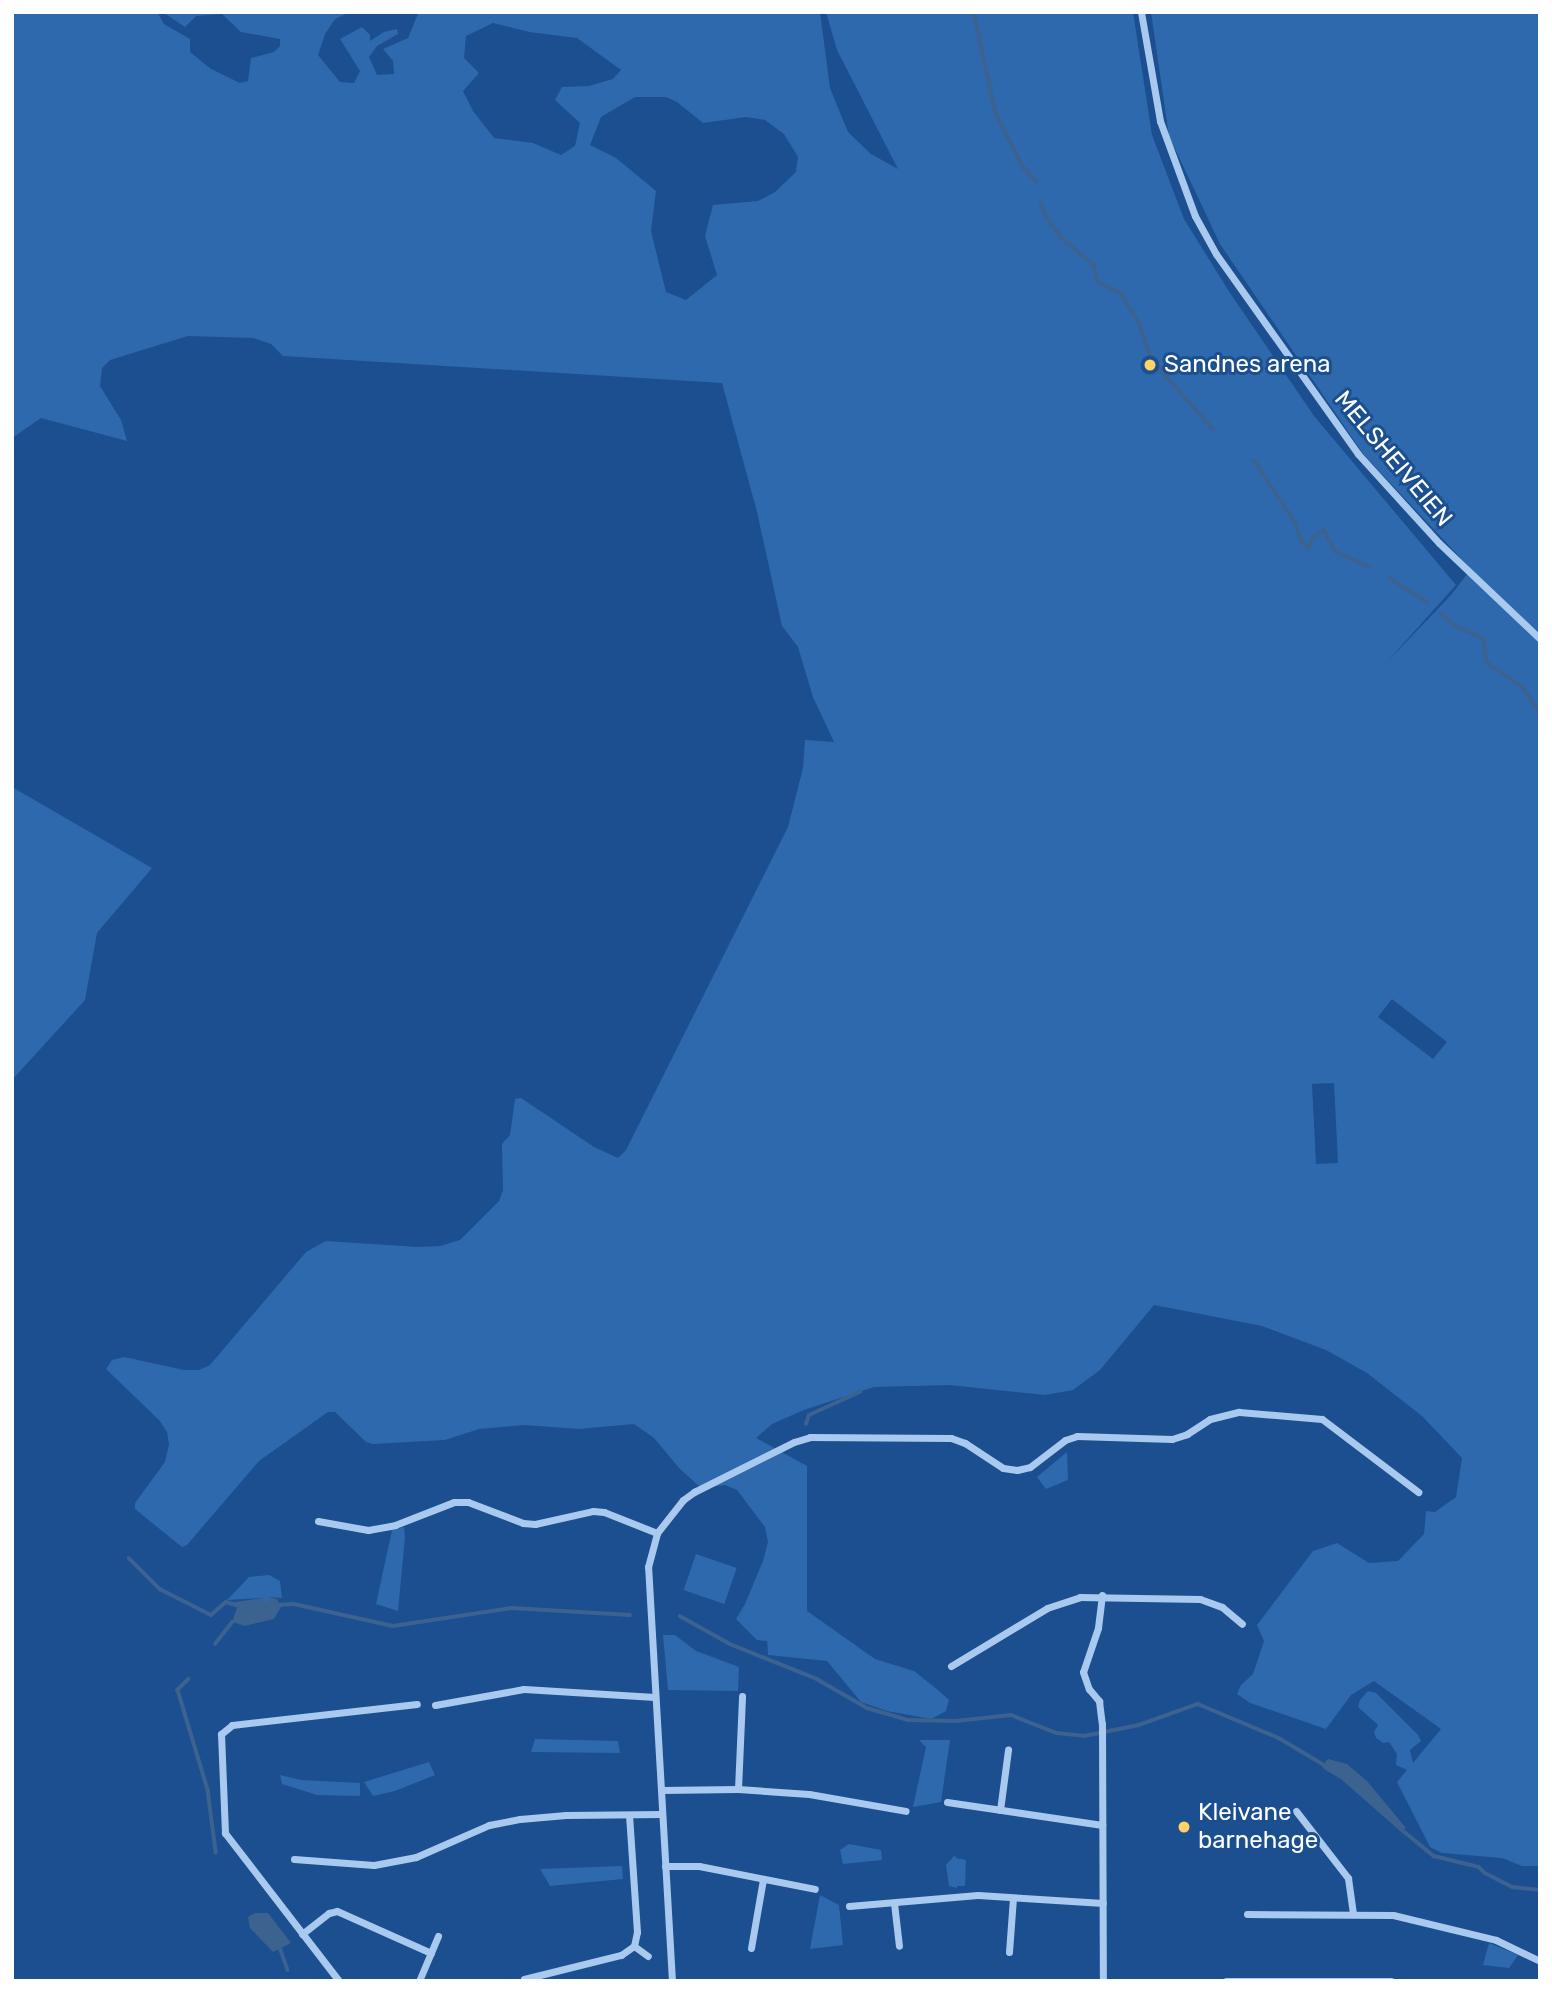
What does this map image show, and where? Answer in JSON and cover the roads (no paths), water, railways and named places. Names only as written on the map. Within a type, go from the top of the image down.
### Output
[{"type":"street","name":"MELSHEIVEIEN","points":[[1141,12],[1160,121],[1195,216],[1216,254],[1358,454],[1440,543],[1540,639]]},
{"type":"street","points":[[672,1981],[648,1579],[657,1533],[677,1506],[694,1492],[794,1442],[810,1437],[951,1438],[965,1443],[1003,1468],[1017,1470],[1030,1467],[1065,1440],[1077,1436],[1172,1439],[1187,1434],[1210,1419],[1239,1412],[1322,1419],[1418,1492]]},
{"type":"street","points":[[318,1521],[368,1530],[395,1525],[454,1502],[467,1502],[523,1524],[536,1524],[593,1511],[604,1512],[657,1533]]},
{"type":"street","points":[[951,1666],[1047,1608],[1071,1599],[1102,1595],[1200,1599],[1222,1607],[1242,1624]]},
{"type":"street","points":[[1102,1595],[1098,1628],[1083,1672],[1101,1710],[1103,1981]]},
{"type":"street","points":[[435,1705],[524,1689],[655,1697]]},
{"type":"street","points":[[738,1789],[742,1696]]},
{"type":"street","points":[[339,1981],[225,1833],[221,1734],[232,1725],[417,1704]]},
{"type":"street","points":[[1000,1810],[1008,1750]]},
{"type":"street","points":[[661,1790],[738,1789],[809,1794],[906,1811]]},
{"type":"street","points":[[947,1802],[1102,1825]]},
{"type":"street","points":[[1296,1811],[1348,1878],[1353,1914]]},
{"type":"street","points":[[294,1859],[374,1865],[416,1857],[489,1825],[520,1819],[662,1814]]},
{"type":"street","points":[[524,1979],[621,1955],[634,1946],[637,1932],[629,1815]]},
{"type":"street","points":[[665,1866],[699,1866],[815,1889]]},
{"type":"street","points":[[751,1948],[763,1879]]},
{"type":"street","points":[[849,1906],[957,1895],[1103,1903]]},
{"type":"street","points":[[1009,1952],[1013,1898]]},
{"type":"street","points":[[894,1903],[899,1946]]},
{"type":"street","points":[[302,1934],[337,1911],[431,1953]]},
{"type":"street","points":[[1247,1914],[1404,1917],[1496,1940],[1540,1961]]},
{"type":"street","points":[[419,1981],[438,1936]]},
{"type":"street","points":[[634,1946],[648,1956]]},
{"type":"street","points":[[1226,1981],[1391,1981]]},
{"type":"waterway","points":[[974,12],[996,114],[1024,168],[1036,181]]},
{"type":"waterway","points":[[1041,203],[1047,218],[1062,238],[1094,265],[1098,282],[1121,293],[1140,325],[1152,360],[1213,429]]},
{"type":"waterway","points":[[1254,460],[1295,522],[1302,542],[1309,548],[1312,538],[1324,530],[1336,552],[1369,567]]},
{"type":"waterway","points":[[1390,578],[1428,603]]},
{"type":"waterway","points":[[1441,613],[1455,626],[1484,639],[1487,663],[1523,687],[1540,713]]},
{"type":"waterway","points":[[806,1424],[809,1415],[860,1392]]},
{"type":"waterway","points":[[129,1558],[160,1589],[211,1615],[226,1602],[240,1606]]},
{"type":"waterway","points":[[276,1605],[294,1604],[393,1626],[512,1608],[630,1615]]},
{"type":"waterway","points":[[680,1616],[730,1644],[817,1679],[867,1708],[908,1720],[956,1721],[1011,1715],[1057,1733],[1084,1736],[1139,1725],[1198,1704],[1279,1738],[1326,1766]]},
{"type":"waterway","points":[[215,1644],[232,1622]]},
{"type":"waterway","points":[[189,1679],[178,1690],[208,1790],[216,1852]]},
{"type":"waterway","points":[[1401,1829],[1434,1856],[1479,1867],[1485,1873],[1513,1887],[1540,1890]]},
{"type":"waterway","points":[[281,1950],[288,1970]]},
{"type":"place","name":"Sandnes arena","points":[[1150,365]]},
{"type":"place","name":"Kleivane barnehage","points":[[1184,1827]]}]
